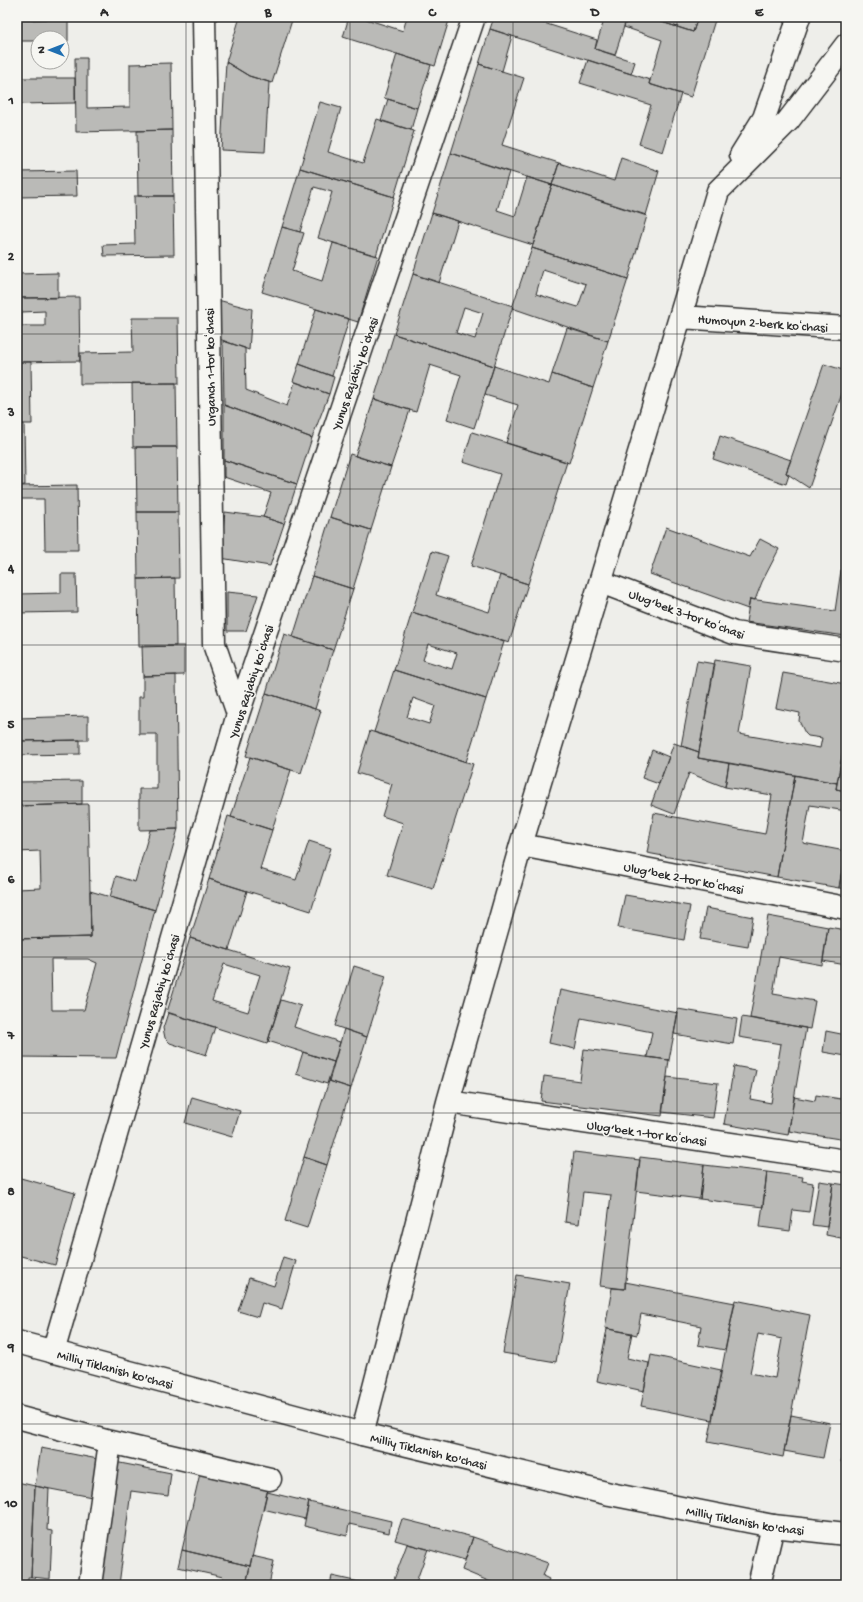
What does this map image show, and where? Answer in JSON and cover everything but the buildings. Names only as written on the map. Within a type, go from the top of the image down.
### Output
[{"type":"street","name":"Yunus Rajabiy koʻchasi","points":[[53,1352],[238,714],[474,17]]},
{"type":"street","points":[[362,1434],[448,1102],[521,845],[718,191],[764,118],[799,17]]},
{"type":"street","name":"Urganch 1-tor koʻchasi","points":[[206,23],[214,644],[238,714]]},
{"type":"street","points":[[718,191],[788,121],[846,45]]},
{"type":"street","name":"Humoyun 2-berk koʻchasi","points":[[681,317],[846,328]]},
{"type":"street","name":"Ulug‘bek 3-tor koʻchasi","points":[[601,582],[734,633],[846,650]]},
{"type":"street","name":"Ulug‘bek 2-tor koʻchasi","points":[[521,845],[846,908]]},
{"type":"street","name":"Ulug‘bek 1-tor koʻchasi","points":[[448,1102],[846,1161]]},
{"type":"street","name":"Milliy Tiklanish ko'chasi","points":[[17,1342],[362,1434],[610,1494],[773,1526],[846,1534]]},
{"type":"street","points":[[17,1417],[110,1442],[270,1478]]},
{"type":"street","points":[[90,1585],[110,1442]]},
{"type":"street","points":[[758,1585],[773,1526]]}]
